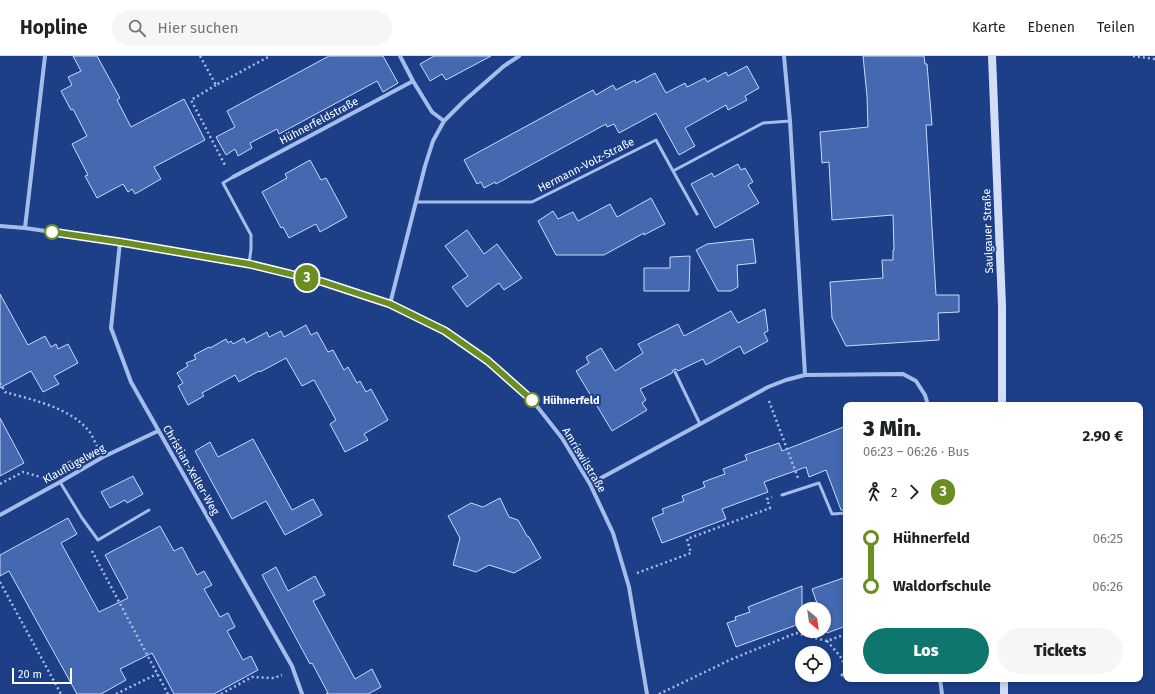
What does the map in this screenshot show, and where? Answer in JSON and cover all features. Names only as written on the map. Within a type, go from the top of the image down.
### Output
[{"type":"main road","name":"Saulgauer Straße","points":[[992,56],[1002,306],[1002,402]]},
{"type":"main road","points":[[1004,682],[1004,694]]},
{"type":"street","points":[[25,228],[45,56]]},
{"type":"street","points":[[400,56],[432,112],[444,121]]},
{"type":"street","points":[[390,304],[433,140],[444,121],[464,101],[504,66],[520,56]]},
{"type":"street","points":[[784,56],[790,121],[805,375]]},
{"type":"street","name":"Hühnerfeldstraße","points":[[233,177],[413,81]]},
{"type":"street","name":"Amriswilstraße","points":[[0,226],[25,228],[120,242],[249,264],[323,282],[390,304],[445,331],[488,361],[532,400],[562,438],[590,484],[613,533],[629,587],[647,694]]},
{"type":"street","name":"Christian-Xeller-Weg","points":[[120,242],[111,328],[131,382],[293,670],[302,694]]},
{"type":"street","points":[[590,484],[764,389],[786,380],[805,375],[903,374],[916,381],[925,395],[927,402]]},
{"type":"street","name":"Klauflügelweg","points":[[0,516],[104,457],[158,432]]},
{"type":"street","points":[[940,682],[942,694]]},
{"type":"lane","points":[[673,171],[763,123],[790,121]]},
{"type":"lane","name":"Hermann-Volz-Straße","points":[[416,202],[532,202],[656,140],[697,214]]},
{"type":"lane","points":[[233,177],[222,183],[251,235],[249,264]]},
{"type":"lane","points":[[675,372],[700,424]]},
{"type":"lane","points":[[60,482],[82,518],[98,540],[149,510]]},
{"type":"lane","points":[[782,495],[819,483],[832,514],[843,513]]},
{"type":"path","points":[[200,56],[216,85]]},
{"type":"path","points":[[233,177],[222,160],[191,100],[270,56]]},
{"type":"path","points":[[1133,56],[1155,59]]},
{"type":"path","points":[[0,383],[5,392],[52,407],[73,416],[88,430],[104,457]]},
{"type":"path","points":[[764,389],[802,488]]},
{"type":"path","points":[[0,484],[23,472],[60,482]]},
{"type":"path","points":[[646,570],[691,554],[687,539],[770,508],[767,499],[782,495]]},
{"type":"path","points":[[90,547],[168,694]]},
{"type":"path","points":[[0,582],[61,694]]},
{"type":"path","points":[[659,694],[732,659],[796,633],[827,641],[843,662]]},
{"type":"path","points":[[827,641],[843,635]]},
{"type":"path","points":[[221,694],[252,677],[274,678],[293,670]]},
{"type":"path","points":[[116,694],[157,674]]},
{"type":"building","points":[[73,56],[97,56],[120,98],[117,100],[131,127],[184,99],[205,140],[154,167],[161,179],[135,194],[132,189],[128,192],[123,184],[97,198],[85,176],[88,175],[72,144],[87,136],[73,109],[71,110],[61,91],[72,85],[68,77],[81,71]]},
{"type":"building","points":[[329,56],[383,56],[398,83],[383,92],[377,81],[279,134],[277,129],[250,143],[252,148],[238,156],[235,149],[226,155],[216,137],[235,127],[227,111]]},
{"type":"building","points":[[434,56],[491,56],[446,80],[442,74],[430,81],[420,64]]},
{"type":"building","points":[[863,56],[924,56],[925,64],[927,64],[932,125],[926,125],[936,295],[959,295],[959,312],[938,313],[939,340],[846,346],[832,318],[830,282],[883,278],[882,260],[893,260],[893,215],[832,220],[829,162],[822,163],[820,132],[868,127]]},
{"type":"building","points":[[747,66],[759,88],[745,96],[747,100],[728,110],[726,105],[685,128],[695,146],[679,155],[656,113],[619,133],[614,124],[607,127],[606,124],[496,184],[495,182],[484,188],[481,182],[477,184],[464,160],[593,90],[596,95],[613,85],[616,90],[635,80],[636,83],[655,73],[666,93],[685,83],[687,87],[705,78],[707,82],[726,72],[728,76]]},
{"type":"building","points":[[310,160],[321,180],[326,178],[347,217],[320,232],[316,224],[289,238],[283,227],[281,228],[262,192],[287,178],[285,174]]},
{"type":"building","points":[[738,164],[741,170],[745,168],[753,182],[748,185],[759,203],[715,228],[691,184],[712,173],[714,177]]},
{"type":"building","points":[[651,198],[665,224],[644,235],[644,233],[604,255],[556,255],[538,221],[553,211],[558,219],[573,212],[578,221],[610,204],[617,217]]},
{"type":"building","points":[[467,230],[484,254],[497,244],[522,278],[504,290],[499,283],[467,307],[452,287],[468,276],[445,246]]},
{"type":"building","points":[[753,239],[756,263],[737,265],[738,287],[731,291],[718,291],[696,250],[707,244]]},
{"type":"building","points":[[690,256],[689,291],[644,291],[644,268],[670,268],[670,257]]},
{"type":"building","points":[[0,294],[28,345],[45,336],[51,347],[56,344],[58,349],[68,344],[78,363],[54,376],[59,384],[43,392],[31,371],[0,388]]},
{"type":"building","points":[[765,309],[768,331],[764,333],[768,341],[744,354],[740,346],[706,365],[703,359],[678,371],[676,369],[673,370],[672,373],[640,389],[646,400],[642,403],[647,410],[612,431],[576,371],[589,363],[586,357],[601,348],[615,371],[643,353],[638,344],[678,324],[684,336],[731,311],[738,323]]},
{"type":"building","points":[[306,325],[311,335],[317,332],[328,352],[333,350],[344,370],[348,367],[357,383],[360,381],[366,392],[371,389],[388,420],[364,434],[368,440],[345,452],[330,424],[336,420],[314,380],[302,386],[286,358],[239,382],[235,375],[202,393],[204,396],[188,405],[178,386],[183,383],[177,373],[188,366],[186,363],[196,359],[194,355],[226,339],[228,343],[231,341],[233,344],[244,338],[246,343],[267,332],[269,337],[281,331],[284,337]]},
{"type":"building","points":[[0,418],[24,463],[0,476]]},
{"type":"building","points":[[843,427],[843,510],[841,510],[826,470],[809,477],[806,467],[764,482],[768,492],[722,509],[726,519],[662,543],[652,518],[664,513],[662,509],[684,501],[682,496],[705,487],[703,482],[725,474],[723,469],[747,460],[745,455],[779,443],[782,451]]},
{"type":"building","points":[[253,439],[292,510],[313,499],[322,515],[285,535],[266,501],[232,519],[195,451],[210,442],[218,457]]},
{"type":"building","points":[[133,476],[143,494],[127,503],[125,500],[110,508],[101,492]]},
{"type":"building","points":[[500,498],[509,517],[518,520],[541,558],[514,573],[489,565],[476,572],[453,565],[460,538],[448,516],[471,503],[483,507]]},
{"type":"building","points":[[68,518],[77,534],[61,543],[99,612],[128,598],[105,555],[160,526],[174,551],[182,547],[197,575],[204,571],[212,585],[204,589],[220,617],[228,613],[235,627],[227,631],[243,660],[251,656],[258,670],[214,694],[174,694],[152,653],[120,669],[126,680],[101,694],[77,694],[9,571],[0,576],[0,555]]},
{"type":"building","points":[[276,567],[288,591],[315,576],[325,595],[313,601],[355,679],[372,669],[381,687],[368,694],[326,694],[328,693],[312,663],[310,664],[262,575]]},
{"type":"building","points":[[843,578],[843,627],[831,632],[831,602],[817,602],[812,589]]},
{"type":"building","points":[[802,586],[802,602],[795,602],[795,626],[736,647],[727,623],[736,620],[735,617],[750,612],[748,607]]},
{"type":"bus line","name":"3","points":[[52,232],[249,264],[323,282],[390,304],[445,331],[488,361],[532,400]]},
{"type":"place","name":"Hühnerfeld","points":[[532,400]]}]
